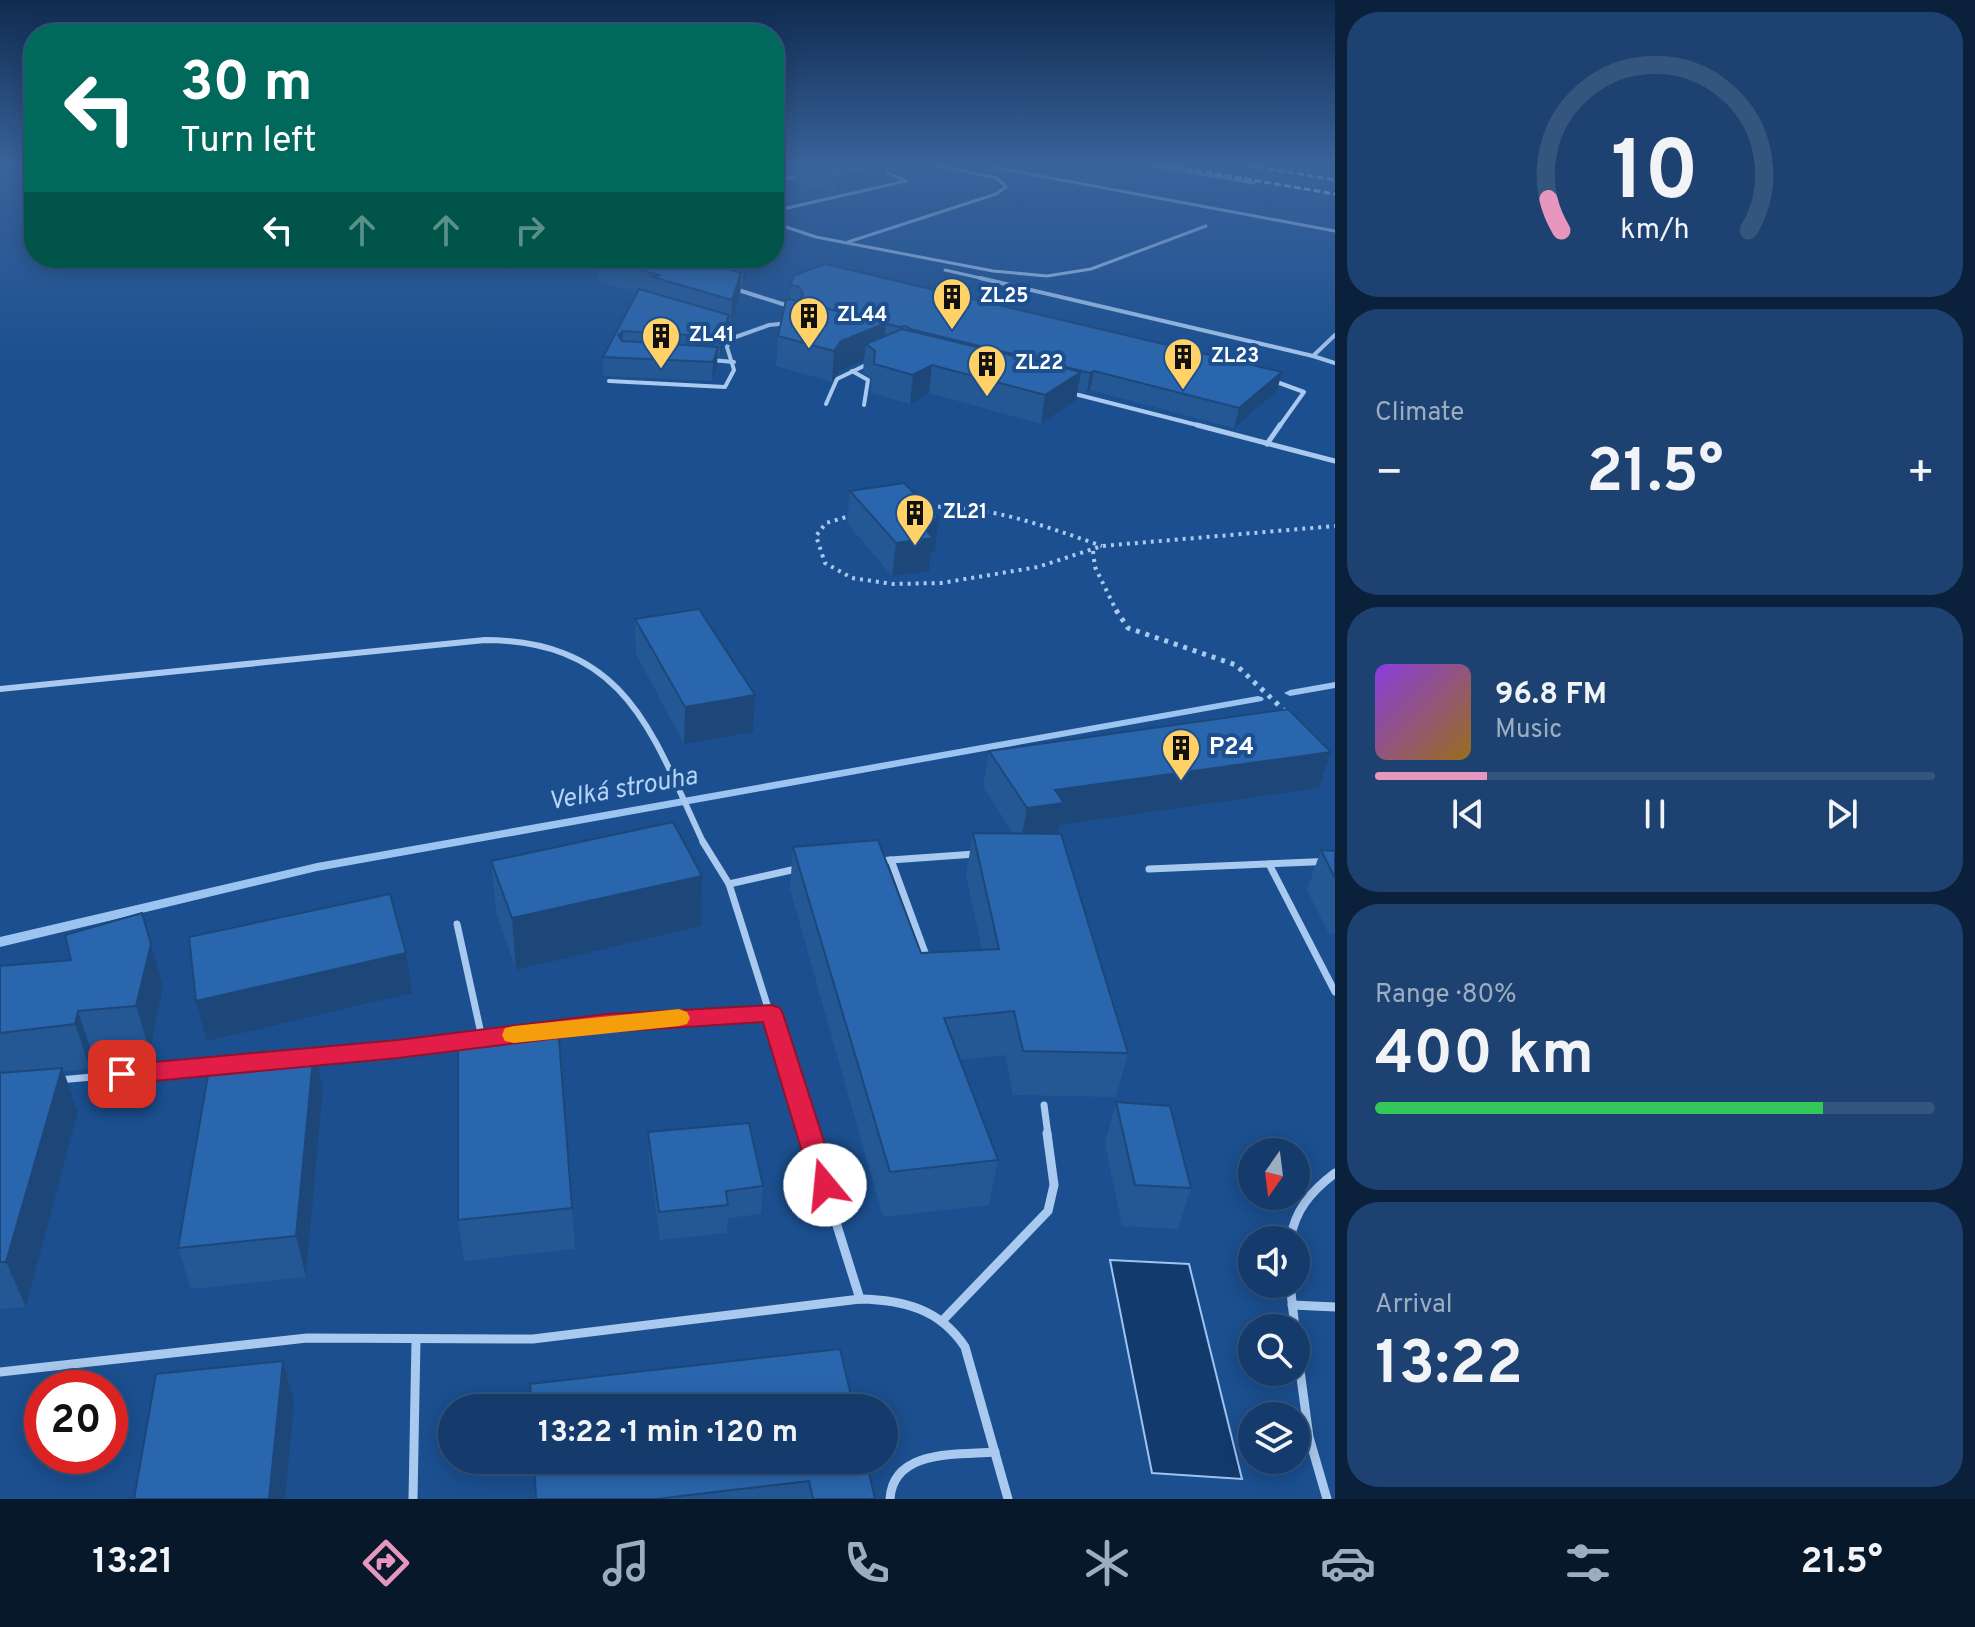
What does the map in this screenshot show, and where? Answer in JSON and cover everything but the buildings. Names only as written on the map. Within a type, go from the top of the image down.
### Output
[{"type":"lane","points":[[798,232],[993,271],[1059,276],[1091,269],[1190,232]]},
{"type":"lane","points":[[846,242],[877,232]]},
{"type":"lane","points":[[945,270],[1335,363]]},
{"type":"lane","points":[[726,286],[796,311],[788,323]]},
{"type":"lane","points":[[609,381],[721,388],[729,384],[734,362],[727,343],[744,332],[795,324]]},
{"type":"lane","points":[[728,328],[744,332]]},
{"type":"lane","points":[[1313,356],[1335,335]]},
{"type":"lane","points":[[702,360],[734,362]]},
{"type":"lane","points":[[826,404],[837,379],[877,360]]},
{"type":"lane","points":[[852,371],[868,380],[864,405]]},
{"type":"lane","points":[[1262,378],[1300,388],[1304,392],[1267,444]]},
{"type":"lane","points":[[1069,393],[1335,461]]},
{"type":"lane","points":[[0,689],[500,640],[576,656],[588,662],[630,704],[644,723],[714,864],[729,884],[860,1299]]},
{"type":"lane","points":[[875,861],[986,853]]},
{"type":"lane","points":[[891,860],[932,970]]},
{"type":"lane","points":[[1149,869],[1335,861]]},
{"type":"lane","points":[[1269,864],[1335,992]]},
{"type":"lane","points":[[729,884],[803,867]]},
{"type":"lane","points":[[457,924],[482,1039]]},
{"type":"lane","points":[[544,1031],[657,1019],[772,1014]]},
{"type":"lane","points":[[302,1058],[497,1037]]},
{"type":"lane","points":[[48,1081],[223,1065]]},
{"type":"lane","points":[[944,1319],[1048,1211],[1054,1185],[1044,1105]]},
{"type":"lane","points":[[1293,1226],[1297,1210],[1306,1197],[1335,1173]]},
{"type":"lane","points":[[1291,1298],[1293,1314]]},
{"type":"lane","points":[[0,1372],[307,1338],[533,1339],[860,1299],[890,1299],[911,1304],[944,1319],[956,1331],[965,1347],[1008,1499]]},
{"type":"lane","points":[[1292,1305],[1335,1307]]},
{"type":"lane","points":[[413,1499],[416,1340]]},
{"type":"lane","points":[[1302,1386],[1309,1437],[1327,1499]]},
{"type":"lane","points":[[890,1499],[893,1475],[900,1466],[915,1461],[995,1452]]},
{"type":"path","points":[[919,508],[960,505],[985,508],[1102,546],[1335,526]]},
{"type":"path","points":[[863,514],[826,523],[819,528],[815,544],[828,566],[840,574],[866,582],[929,584],[1018,570],[1102,546]]},
{"type":"path","points":[[1093,551],[1095,567],[1120,619],[1128,628],[1236,665],[1295,721]]},
{"type":"water","points":[[1110,1260],[1189,1264],[1238,1463],[1238,1474],[1242,1479],[1152,1473]]},
{"type":"waterway","name":"Velká strouha","points":[[1290,693],[1335,685]]},
{"type":"waterway","name":"Velká strouha","points":[[0,942],[317,867],[1258,699]]},
{"type":"slow traffic","points":[[514,1035],[607,1023],[679,1018]]},
{"type":"place","name":"ZL25","points":[[952,331]]},
{"type":"place","name":"ZL44","points":[[809,350]]},
{"type":"place","name":"ZL41","points":[[661,370]]},
{"type":"place","name":"ZL23","points":[[1183,391]]},
{"type":"place","name":"ZL22","points":[[987,398]]},
{"type":"place","name":"ZL21","points":[[915,547]]},
{"type":"place","name":"P24","points":[[1181,782]]},
{"type":"route","points":[[122,1074],[398,1049],[607,1023],[772,1014],[825,1185]]}]
